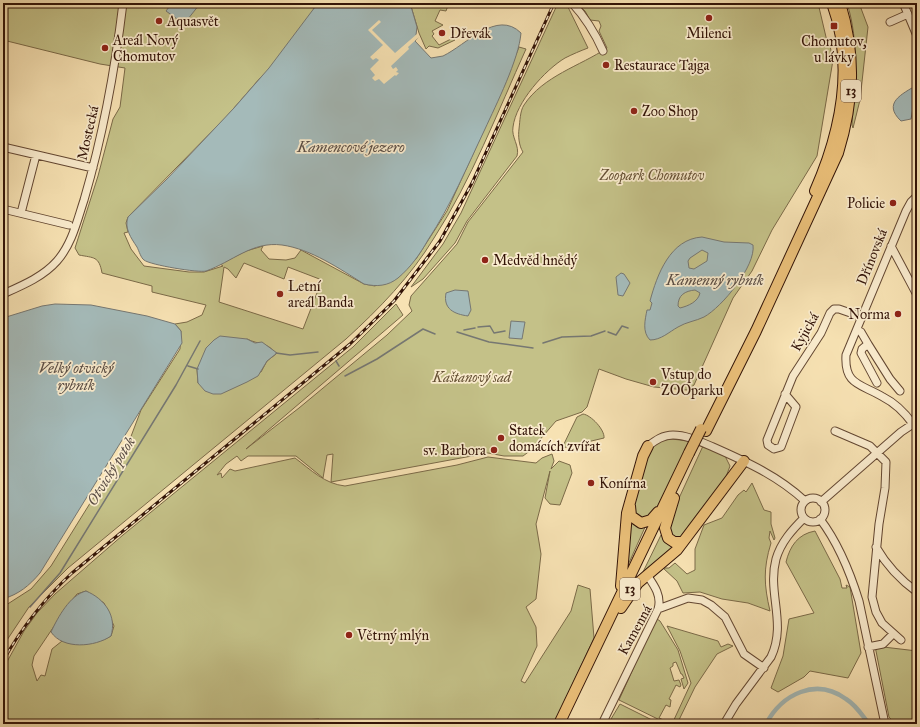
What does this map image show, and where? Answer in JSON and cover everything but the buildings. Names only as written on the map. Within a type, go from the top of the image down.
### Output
[{"type":"highway","name":"13","points":[[559,724],[674,498],[692,454],[796,231],[832,149],[844,91],[843,50],[832,3]]},
{"type":"highway","name":"13","points":[[703,430],[756,331],[838,153],[846,128],[852,87],[850,48],[840,3]]},
{"type":"highway","points":[[619,607],[623,579],[626,523],[643,456],[648,446]]},
{"type":"highway","name":"13","points":[[566,724],[664,505],[692,454]]},
{"type":"highway","points":[[619,607],[646,574],[673,553],[683,542],[720,490],[744,461]]},
{"type":"highway","points":[[674,498],[665,528],[668,538],[674,542],[683,542]]},
{"type":"highway","points":[[631,500],[631,516],[641,523],[651,520],[664,505]]},
{"type":"street","name":"Mostecká","points":[[3,294],[37,277],[56,262],[65,251],[75,230],[93,168],[110,94],[123,3]]},
{"type":"street","points":[[572,3],[584,15],[603,51]]},
{"type":"street","points":[[904,5],[917,36]]},
{"type":"street","points":[[890,22],[908,14]]},
{"type":"street","points":[[3,147],[93,168]]},
{"type":"street","points":[[21,213],[36,155]]},
{"type":"street","name":"Dřínovská","points":[[915,423],[895,404],[858,385],[849,376],[846,367],[846,355],[907,207],[917,196]]},
{"type":"street","points":[[3,209],[69,225]]},
{"type":"street","points":[[891,246],[917,295]]},
{"type":"street","name":"Kyjická","points":[[785,394],[796,407],[781,447],[774,449],[768,445],[767,440],[785,394],[793,376],[821,333],[830,313],[834,309],[839,309],[862,317]]},
{"type":"street","points":[[856,332],[861,332],[883,370],[900,391]]},
{"type":"street","points":[[868,344],[862,349],[861,353],[877,383]]},
{"type":"street","points":[[873,392],[883,370]]},
{"type":"street","points":[[821,502],[877,453],[915,423]]},
{"type":"street","points":[[835,431],[870,446],[886,462],[886,473],[872,586],[874,608],[882,623],[901,640]]},
{"type":"street","points":[[648,446],[665,436],[679,435],[687,437],[744,461],[785,484],[804,502]]},
{"type":"street","points":[[815,498],[821,502],[824,509],[820,519],[814,522],[804,518],[801,511],[804,502],[815,498]]},
{"type":"street","points":[[724,724],[736,704],[764,668],[774,649],[778,633],[774,578],[776,558],[786,538],[804,518]]},
{"type":"street","points":[[820,519],[840,551],[853,582],[884,724]]},
{"type":"street","points":[[876,547],[886,565],[903,582],[917,592]]},
{"type":"street","points":[[646,574],[659,597],[660,602],[658,609]]},
{"type":"street","name":"Kamenná","points":[[602,724],[658,609],[688,598],[702,600],[711,605],[725,617],[744,654],[764,668]]},
{"type":"street","points":[[868,647],[883,644],[893,634]]},
{"type":"green space","points":[[3,3],[317,3],[309,19],[265,75],[260,78],[227,116],[128,217],[126,223],[128,232],[124,233],[131,249],[144,266],[189,272],[204,272],[223,266],[220,264],[246,251],[263,246],[261,250],[269,259],[286,260],[295,258],[301,250],[364,284],[375,286],[416,259],[447,211],[503,88],[519,47],[526,49],[460,193],[425,252],[394,292],[346,339],[68,568],[29,607],[3,646],[3,607],[31,589],[51,566],[130,439],[141,410],[180,349],[181,331],[175,324],[187,322],[202,315],[206,305],[152,292],[152,286],[102,273],[99,263],[95,259],[79,255],[75,248],[98,176],[113,119],[120,107],[125,68],[100,64],[3,40]],"holes":[[[244,263],[284,279],[288,267],[322,280],[303,329],[219,302],[224,267],[228,269],[236,278]],[[247,339],[270,347],[276,354],[267,361],[261,372],[198,383],[197,369]]]},
{"type":"green space","points":[[410,3],[449,3],[446,11],[440,10],[435,21],[443,25],[432,31],[434,34],[432,36],[439,45],[453,38],[455,40],[438,48],[429,46],[426,49],[419,33]]},
{"type":"green space","points":[[558,3],[566,3],[588,48],[557,63],[525,97],[515,117],[513,127],[513,134],[518,152],[517,156],[467,221],[455,243],[423,279],[411,287],[443,244],[461,213]]},
{"type":"green space","points":[[576,3],[605,3],[607,7],[609,3],[818,3],[833,60],[817,156],[772,230],[752,271],[733,298],[694,385],[687,390],[654,387],[599,369],[587,407],[582,412],[556,421],[531,450],[523,456],[504,456],[488,453],[331,482],[345,486],[457,465],[488,457],[536,463],[542,458],[552,454],[554,461],[551,469],[559,461],[570,465],[572,473],[560,505],[550,504],[545,498],[550,471],[536,524],[541,554],[536,599],[526,607],[536,627],[537,646],[521,681],[525,683],[571,611],[578,585],[590,589],[594,638],[554,724],[320,724],[319,719],[289,721],[289,724],[3,724],[3,669],[24,631],[37,613],[55,594],[123,535],[353,347],[396,304],[403,315],[246,449],[299,408],[387,335],[412,311],[409,305],[411,296],[457,244],[468,222],[523,152],[519,135],[521,113],[524,105],[541,86],[551,79],[607,48],[599,31],[601,26],[599,21],[590,20],[585,11]],"holes":[[[333,454],[331,482],[323,478],[327,455]],[[237,456],[241,461],[248,456],[296,456],[322,477],[295,458],[235,471],[230,469],[222,478],[221,473],[217,475],[226,464]],[[86,591],[104,603],[114,626],[111,636],[100,641],[87,643],[62,641],[52,649],[45,676],[41,675],[37,681],[32,665],[34,656],[77,594]]]},
{"type":"green space","points":[[847,3],[859,3],[868,27],[860,100],[853,128],[855,49],[854,33]]},
{"type":"green space","points":[[583,414],[590,417],[597,423],[604,435],[604,438],[562,448],[577,417]]},
{"type":"green space","points":[[671,439],[690,441],[657,508],[645,520],[632,512],[642,467],[649,451],[655,444]]},
{"type":"green space","points":[[703,446],[725,456],[730,466],[724,482],[683,537],[674,539],[668,528],[674,509]]},
{"type":"green space","points":[[752,483],[764,510],[771,512],[771,524],[775,538],[774,540],[770,531],[769,538],[771,543],[768,552],[765,577],[766,593],[770,611],[748,603],[722,599],[700,592],[683,593],[677,581],[663,568],[669,568],[675,563],[687,574],[695,570],[695,549],[704,525],[722,518],[738,495],[744,490],[746,492]]},
{"type":"green space","points":[[630,522],[646,525],[628,565]]},
{"type":"green space","points":[[815,531],[840,579],[842,588],[847,588],[846,585],[850,587],[861,653],[848,678],[810,671],[804,677],[778,692],[771,688],[783,656],[789,619],[814,613],[786,562],[792,546],[799,538]]},
{"type":"green space","points":[[661,535],[675,545],[643,572]]},
{"type":"green space","points":[[657,619],[660,621],[678,650],[688,683],[684,689],[681,679],[684,678],[676,662],[673,663],[673,666],[670,668],[674,681],[679,680],[681,685],[680,687],[676,685],[669,699],[671,700],[670,707],[666,705],[659,718],[668,722],[668,724],[619,700],[655,620]]},
{"type":"green space","points":[[667,626],[718,641],[721,647],[728,644],[733,646],[717,654],[695,687],[677,724],[672,724],[691,683],[680,651]]},
{"type":"green space","points":[[875,646],[917,651],[917,724],[895,724],[889,717]]},
{"type":"green space","points":[[620,704],[660,724],[645,724],[645,722],[644,724],[608,724]]},
{"type":"water","points":[[172,3],[197,3],[199,5],[184,24],[166,11]]},
{"type":"water","name":"Kamencové jezero","points":[[318,3],[410,3],[417,27],[416,35],[418,37],[415,41],[431,58],[443,56],[482,31],[492,27],[502,25],[512,27],[521,33],[512,68],[495,108],[451,200],[418,255],[398,278],[390,283],[378,286],[364,284],[314,255],[293,247],[282,245],[261,246],[252,249],[206,271],[175,268],[144,260],[129,233],[127,225],[128,217],[167,179],[234,108],[269,68]]},
{"type":"water","points":[[917,85],[917,110],[913,108],[911,119],[901,121],[893,109],[894,104],[900,96]]},
{"type":"water","name":"Kamenný rybník","points":[[702,237],[724,242],[749,243],[753,245],[749,264],[736,285],[711,312],[704,317],[681,325],[661,337],[650,340],[647,337],[645,330],[645,322],[647,310],[650,310],[652,303],[650,301],[661,270],[673,251],[681,244],[691,239]],"holes":[[[702,250],[708,253],[707,261],[694,269],[689,268],[688,261],[690,258]],[[695,290],[700,293],[697,299],[689,305],[680,308],[678,306],[678,302],[681,296],[688,291]]]},
{"type":"water","points":[[621,273],[624,274],[630,283],[623,296],[618,295],[616,277]]},
{"type":"water","points":[[455,290],[468,291],[471,310],[468,316],[454,312],[446,303],[446,293]]},
{"type":"water","name":"Velký otvický rybník","points":[[55,304],[91,305],[147,316],[175,324],[181,331],[182,343],[40,573],[23,589],[14,595],[3,599],[3,318],[42,306]]},
{"type":"water","points":[[511,321],[525,322],[522,339],[509,338]]},
{"type":"water","points":[[220,336],[247,339],[255,343],[262,342],[277,353],[267,361],[258,376],[221,394],[213,394],[205,391],[198,383],[197,369],[206,348]]},
{"type":"water","points":[[86,591],[93,594],[104,603],[108,609],[112,622],[111,636],[97,643],[80,645],[63,642],[56,638],[51,632],[65,607],[80,593]]},
{"type":"pier","points":[[379,20],[381,22],[372,30],[395,53],[417,34],[419,37],[391,66],[393,69],[396,67],[398,70],[396,72],[399,73],[384,84],[379,79],[375,81],[372,78],[375,75],[370,69],[379,60],[376,58],[373,60],[370,57],[383,45],[368,30]]},
{"type":"waterway","points":[[478,327],[490,326],[494,333],[505,331]]},
{"type":"waterway","points":[[608,332],[616,335],[622,326],[628,328]]},
{"type":"waterway","points":[[464,330],[475,328]]},
{"type":"waterway","points":[[345,376],[377,359],[423,329],[435,334]]},
{"type":"waterway","points":[[543,343],[562,337],[591,336],[605,331]]},
{"type":"waterway","points":[[457,332],[489,342],[533,348]]},
{"type":"waterway","name":"Otvický potok","points":[[30,607],[60,573],[176,385],[200,341]]},
{"type":"waterway","points":[[276,353],[290,355],[318,352]]},
{"type":"waterway","points":[[336,361],[339,366]]},
{"type":"waterway","points":[[188,366],[198,369]]},
{"type":"waterway","points":[[917,502],[915,516],[917,534]]},
{"type":"waterway","points":[[766,724],[773,713],[790,697],[812,689],[823,689],[835,693],[850,701],[869,724]]},
{"type":"railway","points":[[3,661],[34,614],[72,573],[350,344],[394,301],[440,241],[472,183],[554,3]]},
{"type":"place","name":"Milenci","points":[[709,18]]},
{"type":"place","name":"Aquasvět","points":[[159,21]]},
{"type":"place","name":"Chomutov, u lávky","points":[[834,26]]},
{"type":"place","name":"Dřevák","points":[[442,33]]},
{"type":"place","name":"Areál Nový Chomutov","points":[[105,48]]},
{"type":"place","name":"Restaurace Tajga","points":[[606,65]]},
{"type":"place","name":"Zoo Shop","points":[[634,111]]},
{"type":"place","name":"Policie","points":[[893,203]]},
{"type":"place","name":"Medvěd hnědý","points":[[485,260]]},
{"type":"place","name":"Letní areál Banda","points":[[280,294]]},
{"type":"place","name":"Norma","points":[[898,314]]},
{"type":"place","name":"Vstup do ZOOparku","points":[[653,382]]},
{"type":"place","name":"Statek domácích zvířat","points":[[501,438]]},
{"type":"place","name":"sv. Barbora","points":[[494,450]]},
{"type":"place","name":"Konírna","points":[[591,483]]},
{"type":"place","name":"Větrný mlýn","points":[[349,635]]},
{"type":"park label","name":"Zoopark Chomutov","points":[[652,175]]},
{"type":"park label","name":"Kaštanový sad","points":[[472,377]]}]
